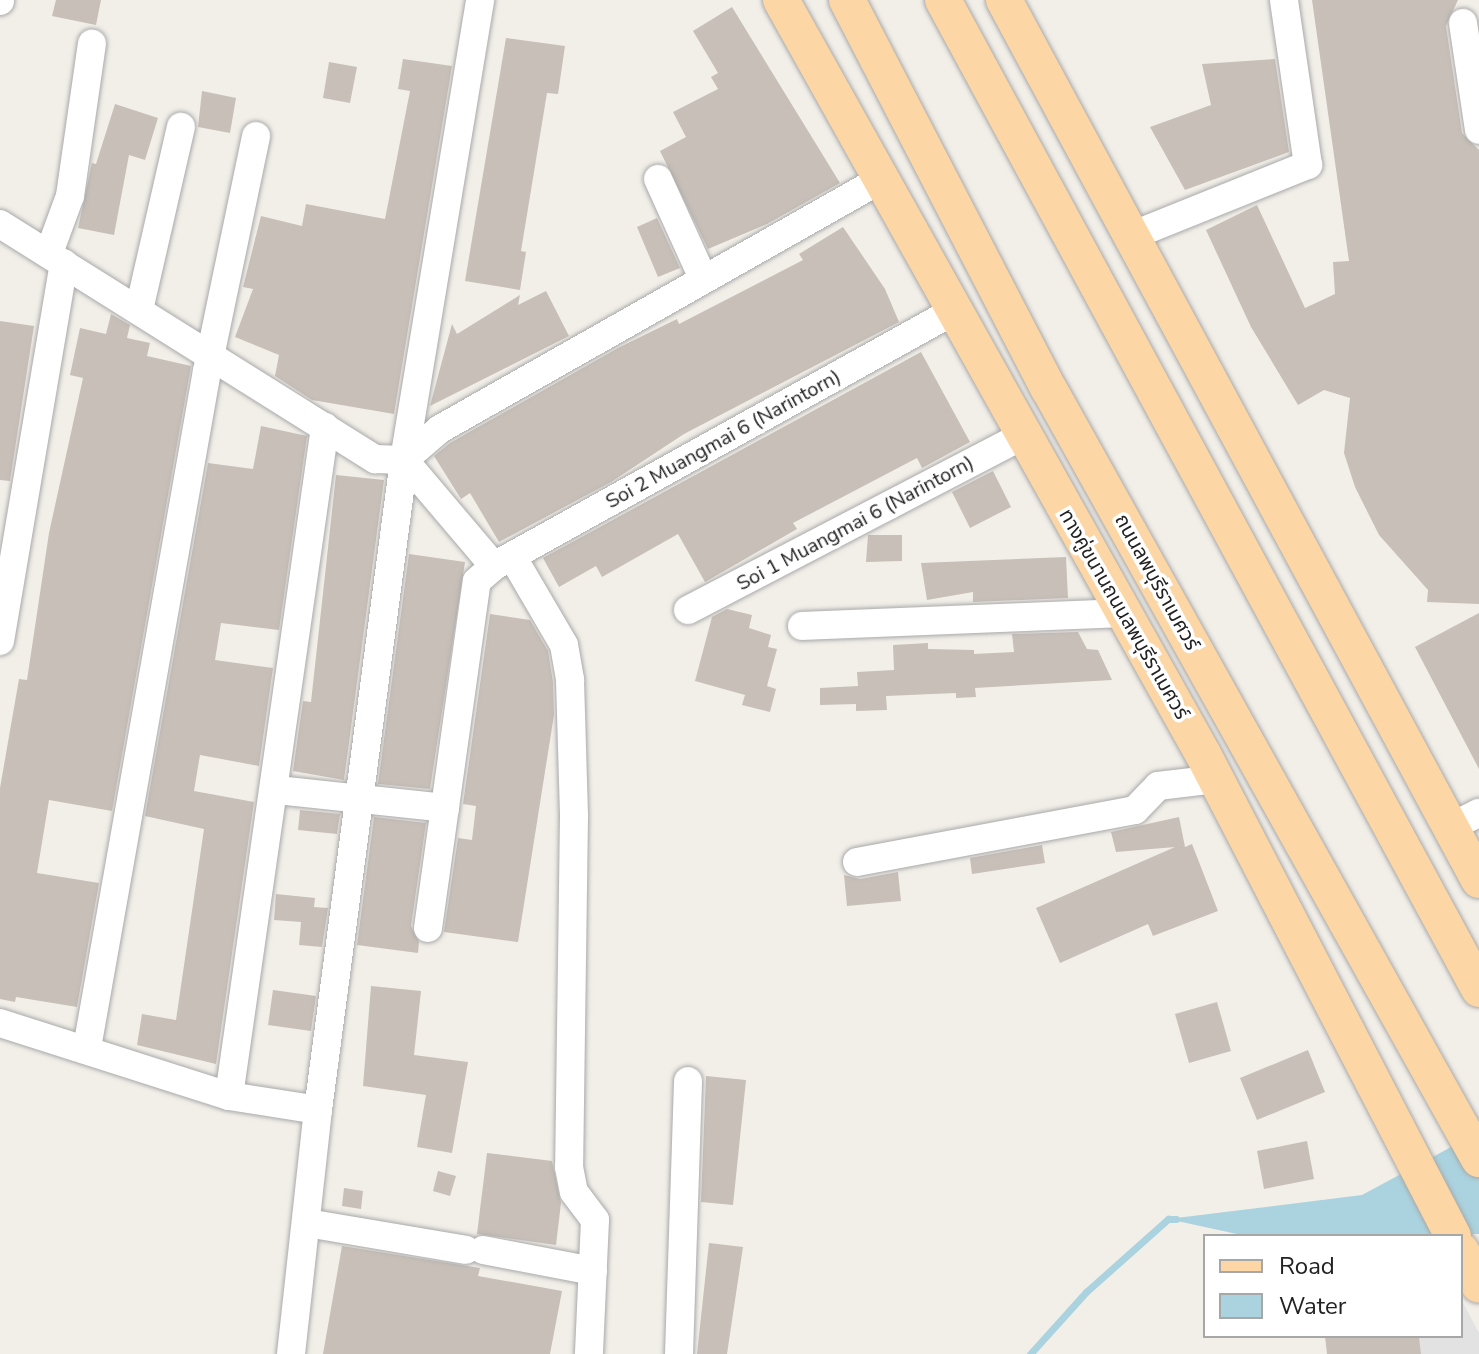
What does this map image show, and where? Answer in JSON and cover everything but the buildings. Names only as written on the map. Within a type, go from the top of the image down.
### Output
[{"type":"main road","name":"ทางคู่ขนานถนนลพบุรีราเมศวร์","points":[[781,0],[878,181],[1210,767],[1410,1160],[1451,1234]]},
{"type":"main road","name":"ถนนลพบุรีราเมศวร์","points":[[847,0],[1049,389],[1479,1159]]},
{"type":"main road","points":[[943,0],[1076,239],[1479,989]]},
{"type":"main road","points":[[1004,0],[1317,582],[1471,845]]},
{"type":"main road","points":[[1076,239],[1317,582]]},
{"type":"main road","points":[[1049,389],[1210,767]]},
{"type":"street","points":[[291,1354],[318,1110],[404,460],[480,0]]},
{"type":"street","points":[[1131,236],[1308,165],[1284,0]]},
{"type":"street","points":[[1463,23],[1479,130]]},
{"type":"street","points":[[0,641],[92,44]]},
{"type":"street","points":[[139,310],[181,127]]},
{"type":"street","points":[[87,1048],[211,355],[256,136]]},
{"type":"street","points":[[658,179],[703,278]]},
{"type":"street","points":[[0,224],[375,459],[404,460],[440,429],[878,181]]},
{"type":"street","name":"Soi 2 Muangmai 6 (Narintorn)","points":[[428,928],[477,581],[503,561],[952,312]]},
{"type":"street","points":[[229,1096],[277,790],[325,427]]},
{"type":"street","name":"Soi 1 Muangmai 6 (Narintorn)","points":[[688,610],[1022,436]]},
{"type":"street","points":[[404,460],[503,561],[564,645],[570,680],[574,816],[569,1167],[574,1192],[594,1214],[589,1354]]},
{"type":"street","points":[[802,626],[1123,613]]},
{"type":"street","points":[[857,862],[1135,810],[1158,786],[1210,767]]},
{"type":"street","points":[[277,790],[445,808]]},
{"type":"street","points":[[0,1023],[87,1048],[229,1096],[318,1110]]},
{"type":"street","points":[[679,1354],[688,1081]]},
{"type":"street","points":[[307,1223],[593,1271]]},
{"type":"shaded area","points":[[1463,1303],[1479,1333],[1479,1354],[1421,1354],[1419,1338],[1463,1338]]},
{"type":"water","points":[[1479,1132],[1479,1234],[1237,1234],[1168,1219],[1362,1195]]},
{"type":"waterway","points":[[1030,1354],[1086,1292],[1168,1219],[1176,1219]]}]
